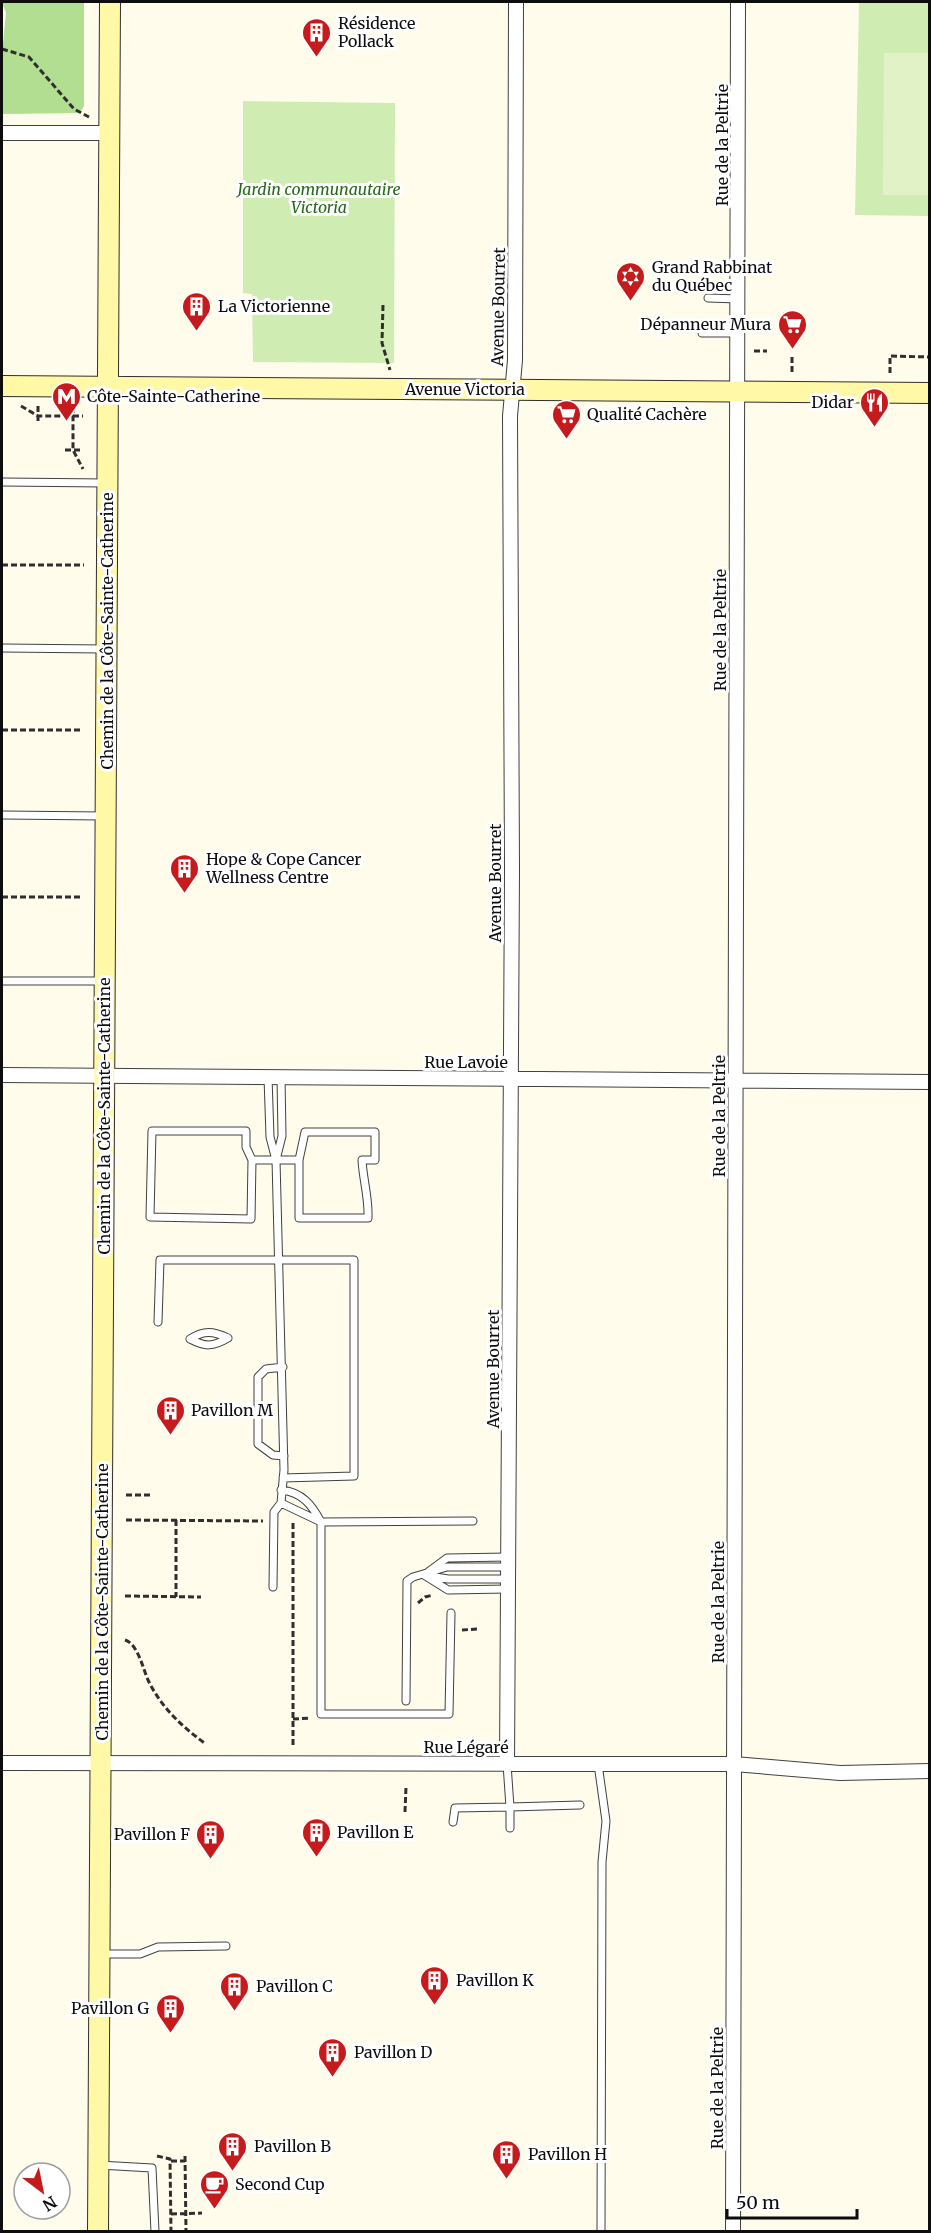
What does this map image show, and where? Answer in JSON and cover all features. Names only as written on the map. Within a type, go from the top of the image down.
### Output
[{"type":"main road","name":"Chemin de la Côte-Sainte-Catherine","points":[[98,2232],[110,2]]},
{"type":"main road","name":"Avenue Victoria","points":[[2,386],[930,393]]},
{"type":"street","name":"Avenue Bourret","points":[[507,1764],[511,1078],[510,416],[515,360],[516,2]]},
{"type":"street","name":"Rue de la Peltrie","points":[[733,2232],[738,2]]},
{"type":"street","points":[[2,133],[110,133]]},
{"type":"street","name":"Rue Lavoie","points":[[2,1075],[930,1082]]},
{"type":"street","name":"Rue Légaré","points":[[2,1763],[734,1764],[840,1773],[930,1771]]},
{"type":"lane","points":[[708,298],[738,298]]},
{"type":"lane","points":[[702,333],[738,333]]},
{"type":"lane","points":[[2,482],[109,483]]},
{"type":"lane","points":[[2,648],[107,649]]},
{"type":"lane","points":[[2,815],[106,816]]},
{"type":"lane","points":[[2,981],[105,981]]},
{"type":"lane","points":[[273,1587],[274,1512],[281,1503],[284,1456],[276,1160],[270,1137],[274,1077]]},
{"type":"lane","points":[[274,1077],[282,1136],[276,1160]]},
{"type":"lane","points":[[152,1131],[246,1131],[246,1147],[252,1160],[251,1219],[150,1217],[152,1131]]},
{"type":"lane","points":[[375,1131],[375,1160],[362,1160],[363,1177],[369,1199],[368,1218],[299,1218],[298,1160],[305,1132],[375,1131]]},
{"type":"lane","points":[[252,1160],[298,1160]]},
{"type":"lane","points":[[158,1322],[160,1260],[354,1260],[354,1476],[283,1478]]},
{"type":"lane","points":[[283,1367],[266,1369],[258,1377],[257,1441],[264,1450],[284,1456]]},
{"type":"lane","points":[[281,1490],[291,1491],[310,1503],[321,1522],[321,1714],[449,1714],[451,1613]]},
{"type":"lane","points":[[281,1503],[321,1522],[473,1521]]},
{"type":"lane","points":[[406,1701],[405,1588],[410,1578],[447,1568],[508,1573]]},
{"type":"lane","points":[[424,1575],[448,1590],[508,1573]]},
{"type":"lane","points":[[507,1764],[510,1828]]},
{"type":"lane","points":[[598,1764],[606,1821],[602,1862],[601,2232]]},
{"type":"lane","points":[[453,1822],[455,1808],[580,1805]]},
{"type":"lane","points":[[99,1954],[140,1954],[158,1947],[226,1946]]},
{"type":"lane","points":[[98,2165],[152,2168],[155,2232]]},
{"type":"path","points":[[2,49],[30,57],[74,109],[82,112]]},
{"type":"path","points":[[383,305],[382,343],[390,369]]},
{"type":"path","points":[[754,351],[767,351]]},
{"type":"path","points":[[792,356],[792,372]]},
{"type":"path","points":[[890,373],[890,357],[930,357]]},
{"type":"path","points":[[21,406],[38,416],[84,416]]},
{"type":"path","points":[[38,406],[38,421]]},
{"type":"path","points":[[73,407],[73,450],[83,469]]},
{"type":"path","points":[[65,450],[83,450]]},
{"type":"path","points":[[2,565],[84,565]]},
{"type":"path","points":[[2,730],[83,730]]},
{"type":"path","points":[[2,897],[81,897]]},
{"type":"path","points":[[126,1495],[150,1495]]},
{"type":"path","points":[[293,1515],[293,1744]]},
{"type":"path","points":[[126,1520],[267,1521]]},
{"type":"path","points":[[176,1520],[176,1597]]},
{"type":"path","points":[[126,1596],[201,1597]]},
{"type":"path","points":[[416,1611],[419,1602],[424,1597],[438,1596]]},
{"type":"path","points":[[125,1640],[130,1642],[152,1688],[170,1713],[206,1744]]},
{"type":"path","points":[[293,1719],[309,1719]]},
{"type":"path","points":[[405,1812],[406,1787]]},
{"type":"path","points":[[171,2161],[185,2158],[186,2232]]},
{"type":"path","points":[[169,2214],[202,2213]]},
{"type":"green space","points":[[2,2],[84,2],[84,106],[80,113],[2,114],[2,54],[6,13]]},
{"type":"green space","points":[[859,2],[929,2],[929,216],[855,215]]},
{"type":"green space","points":[[884,53],[929,53],[929,195],[883,195]]},
{"type":"green space","name":"Jardin communautaire Victoria","points":[[243,101],[395,103],[394,363],[253,362],[252,294],[243,293]]},
{"type":"place","name":"Résidence Pollack","points":[[317,58]]},
{"type":"place","name":"Grand Rabbinat du Québec","points":[[631,302]]},
{"type":"place","name":"La Victorienne","points":[[197,332]]},
{"type":"place","name":"Dépanneur Mura","points":[[792,350]]},
{"type":"place","name":"Côte-Sainte-Catherine","points":[[66,422]]},
{"type":"place","name":"Didar","points":[[875,428]]},
{"type":"place","name":"Qualité Cachère","points":[[566,440]]},
{"type":"place","name":"Hope & Cope Cancer Wellness Centre","points":[[185,894]]},
{"type":"place","name":"Pavillon M","points":[[170,1436]]},
{"type":"place","name":"Pavillon E","points":[[316,1858]]},
{"type":"place","name":"Pavillon F","points":[[211,1860]]},
{"type":"place","name":"Pavillon K","points":[[435,2006]]},
{"type":"place","name":"Pavillon C","points":[[235,2012]]},
{"type":"place","name":"Pavillon G","points":[[170,2034]]},
{"type":"place","name":"Pavillon D","points":[[333,2078]]},
{"type":"place","name":"Pavillon B","points":[[233,2172]]},
{"type":"place","name":"Pavillon H","points":[[507,2180]]},
{"type":"place","name":"Second Cup","points":[[214,2210]]}]
